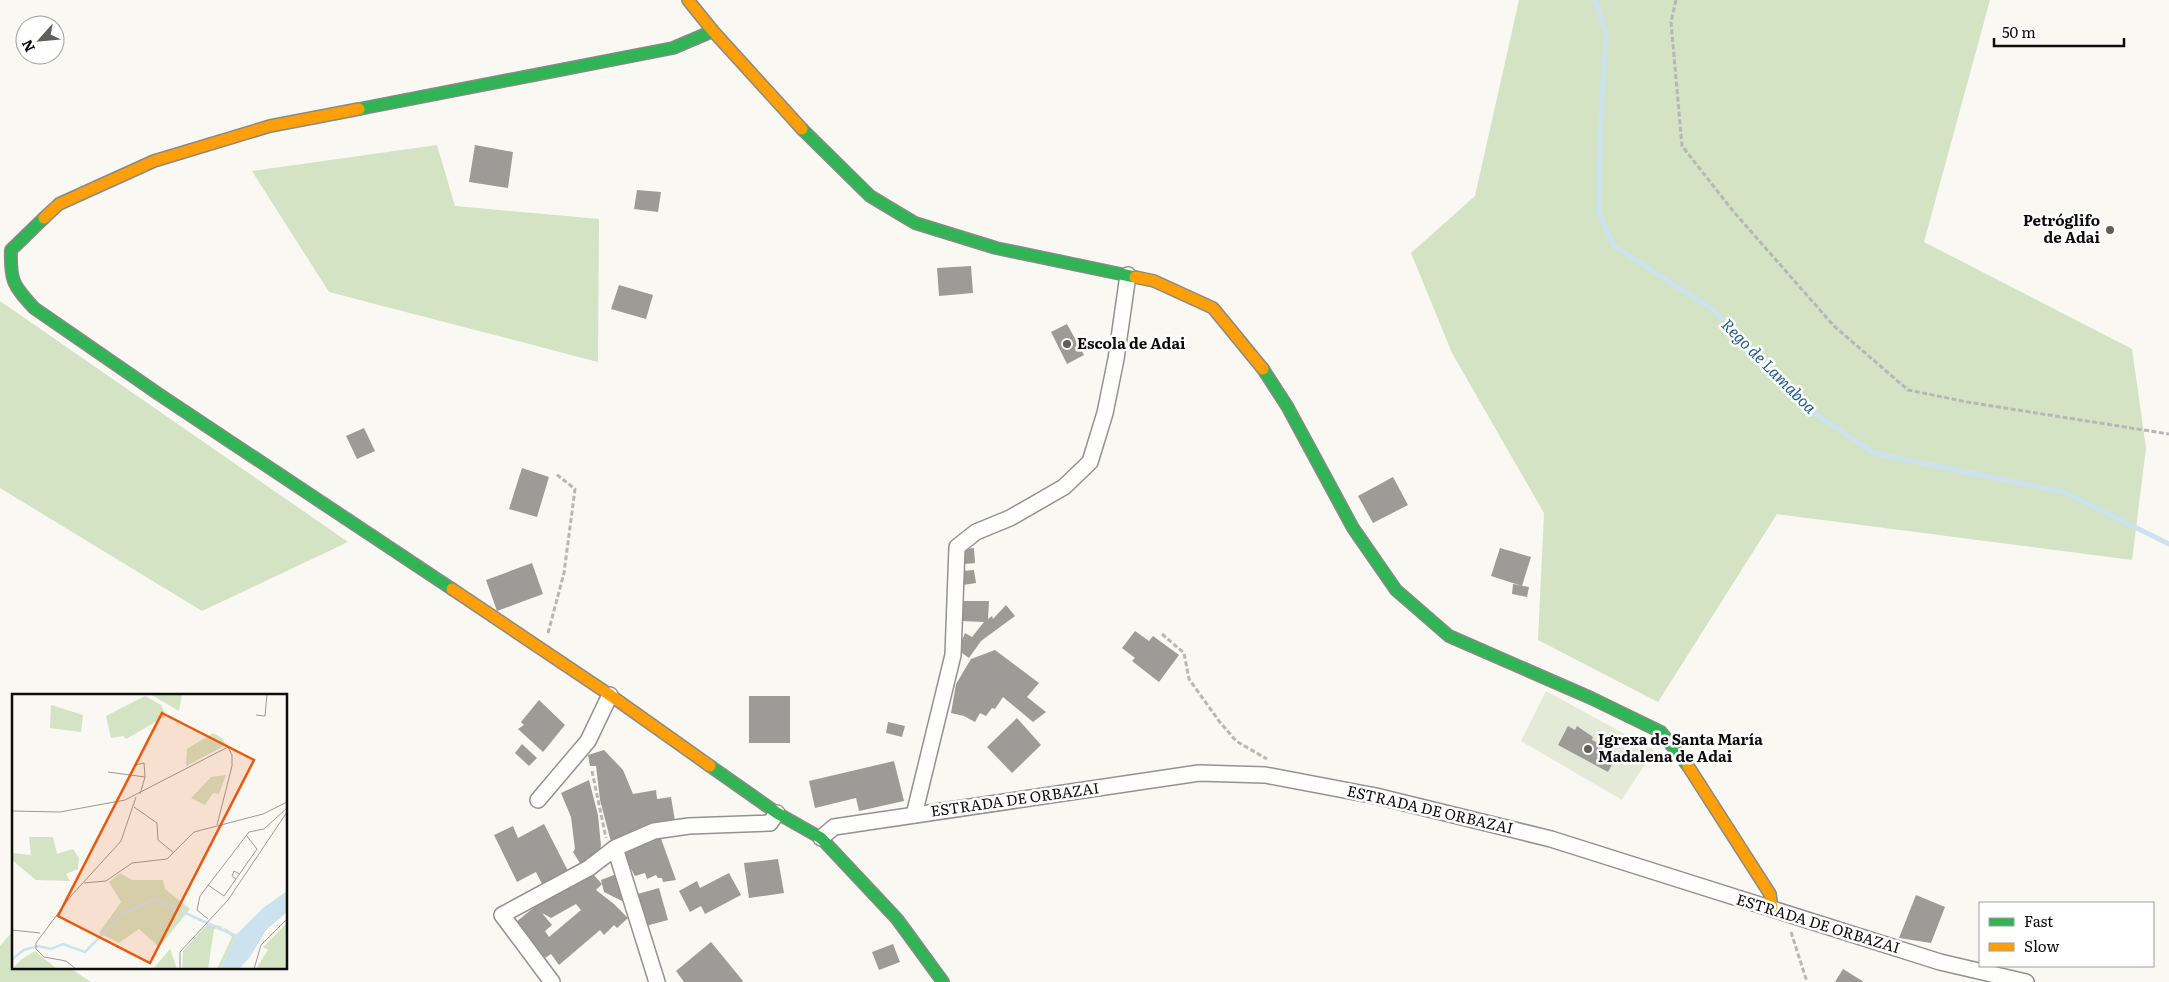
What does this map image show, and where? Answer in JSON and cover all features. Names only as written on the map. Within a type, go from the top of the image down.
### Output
[{"type":"street","points":[[688,0],[713,31],[819,148],[870,196],[915,223],[996,248],[1154,281],[1214,308],[1260,364],[1287,406],[1353,528],[1396,590],[1449,636],[1591,698],[1661,732],[1681,755],[1770,894],[1772,909]]},
{"type":"street","points":[[713,31],[673,48],[270,126],[154,161],[59,204],[21,238],[11,250],[10,274],[20,292],[34,308],[160,395],[544,650],[777,813],[821,838],[897,919],[942,982]]},
{"type":"street","points":[[914,815],[953,655],[957,547],[976,532],[1010,518],[1064,487],[1090,462],[1107,404],[1128,275]]},
{"type":"street","points":[[538,800],[588,741],[610,695]]},
{"type":"street","name":"ESTRADA DE ORBAZAI","points":[[821,838],[834,827],[1199,773],[1265,775],[1376,796],[1551,840],[1940,962],[2026,982]]},
{"type":"street","points":[[552,982],[502,915],[589,868],[612,851],[654,831],[689,826],[770,823],[777,813]]},
{"type":"street","points":[[612,851],[657,982]]},
{"type":"street","points":[[1744,901],[1756,873]]},
{"type":"path","points":[[1676,0],[1671,22],[1682,146],[1734,211],[1834,326],[1908,390],[1967,402],[2169,434]]},
{"type":"path","points":[[544,650],[564,574],[575,488],[556,474]]},
{"type":"path","points":[[1162,634],[1184,653],[1189,679],[1219,721],[1236,741],[1279,766],[1284,779]]},
{"type":"path","points":[[592,771],[612,851]]},
{"type":"path","points":[[1787,914],[1798,957],[1807,982]]},
{"type":"green space","points":[[1519,0],[1990,0],[1924,242],[2132,349],[2146,448],[2132,560],[1777,514],[1658,702],[1538,640],[1544,513],[1452,353],[1411,253],[1475,196]]},
{"type":"green space","points":[[437,145],[455,206],[599,219],[598,362],[329,292],[252,171]]},
{"type":"green space","points":[[0,301],[348,542],[202,611],[0,488]]},
{"type":"green space","points":[[1546,691],[1654,750],[1622,800],[1521,741]]},
{"type":"green space","points":[[12,932],[12,970],[73,970],[91,982],[0,982],[0,946]]},
{"type":"building","points":[[475,145],[513,152],[508,188],[469,182]]},
{"type":"building","points":[[637,190],[661,192],[658,212],[634,209]]},
{"type":"building","points":[[971,266],[973,293],[939,296],[937,268]]},
{"type":"building","points":[[619,285],[653,295],[646,319],[611,309]]},
{"type":"building","name":"Escola de Adai","points":[[1067,324],[1084,355],[1067,364],[1051,332]]},
{"type":"building","points":[[364,428],[375,451],[357,459],[346,436]]},
{"type":"building","points":[[522,468],[549,477],[537,517],[509,509]]},
{"type":"building","points":[[1393,477],[1408,505],[1373,523],[1358,496]]},
{"type":"building","points":[[974,548],[975,563],[965,564],[964,549]]},
{"type":"building","points":[[1500,548],[1531,557],[1522,586],[1491,576]]},
{"type":"building","points":[[532,563],[543,594],[497,611],[486,580]]},
{"type":"building","points":[[974,570],[976,583],[963,585],[962,571]]},
{"type":"building","points":[[1513,584],[1529,587],[1527,597],[1512,594]]},
{"type":"building","points":[[961,601],[989,601],[988,619],[992,616],[993,619],[1006,605],[1015,616],[981,641],[969,658],[958,650],[965,633],[972,637],[984,622],[961,621]]},
{"type":"building","points":[[1135,631],[1149,641],[1153,636],[1179,655],[1159,682],[1132,661],[1135,658],[1122,648]]},
{"type":"building","points":[[995,650],[1039,683],[1027,697],[1046,712],[1033,722],[1003,697],[995,709],[992,708],[986,716],[980,713],[975,722],[964,716],[951,713],[956,684],[971,659]]},
{"type":"building","points":[[749,696],[790,696],[790,743],[749,743]]},
{"type":"building","points":[[539,700],[565,725],[543,752],[518,729],[524,725],[521,722]]},
{"type":"building","points":[[1017,718],[1041,745],[1012,773],[987,747]]},
{"type":"building","points":[[888,722],[905,726],[902,737],[886,733]]},
{"type":"building","name":"Igrexa de Santa María Madalena de Adai","points":[[1568,726],[1575,730],[1577,726],[1593,737],[1592,740],[1618,753],[1608,772],[1558,745]]},
{"type":"building","points":[[522,744],[537,758],[529,766],[515,753]]},
{"type":"building","points":[[604,750],[623,770],[633,794],[656,790],[657,799],[671,797],[675,821],[611,842],[600,800],[596,766],[590,766],[588,755]]},
{"type":"building","points":[[894,761],[904,801],[859,811],[856,798],[815,808],[809,781]]},
{"type":"building","points":[[589,780],[598,815],[601,846],[597,856],[583,868],[573,852],[575,849],[571,817],[561,793]]},
{"type":"building","points":[[544,824],[569,873],[543,886],[536,872],[517,882],[494,835],[513,826],[518,838]]},
{"type":"building","points":[[660,836],[676,880],[663,882],[662,878],[658,878],[656,875],[647,879],[645,873],[635,876],[625,858],[624,850]]},
{"type":"building","points":[[778,859],[784,893],[749,898],[744,863]]},
{"type":"building","points":[[592,873],[602,884],[596,890],[628,918],[617,928],[614,925],[604,935],[600,930],[559,965],[551,954],[545,958],[516,922],[537,905],[535,902]],"holes":[[[576,904],[581,910],[549,937],[545,931],[552,925],[542,913],[551,918]]]},
{"type":"building","points":[[619,873],[626,898],[622,901],[604,892],[601,880]]},
{"type":"building","points":[[729,873],[741,895],[705,914],[701,906],[690,912],[679,891],[697,881],[700,888]]},
{"type":"building","points":[[659,888],[668,920],[642,927],[634,895]]},
{"type":"building","points":[[1916,895],[1945,907],[1931,943],[1899,938]]},
{"type":"building","points":[[711,942],[742,982],[684,982],[676,971]]},
{"type":"building","points":[[893,944],[900,962],[879,970],[872,952]]},
{"type":"building","points":[[1843,969],[1864,982],[1835,982]]},
{"type":"waterway","name":"Rego de Lamaboa","points":[[1595,0],[1606,33],[1600,138],[1599,213],[1614,246],[1712,309],[1811,411],[1874,453],[2064,492],[2169,544]]},
{"type":"traffic: fast","points":[[359,109],[673,48],[713,31]]},
{"type":"traffic: fast","points":[[802,129],[870,196],[915,223],[996,248],[1135,277]]},
{"type":"traffic: fast","points":[[44,218],[11,250],[11,269],[14,282],[21,294],[34,308],[160,395],[452,589]]},
{"type":"traffic: fast","points":[[1263,369],[1287,406],[1353,528],[1396,590],[1449,636],[1591,698],[1661,732],[1688,766]]},
{"type":"traffic: fast","points":[[710,766],[777,813],[821,838],[897,919],[943,982]]},
{"type":"traffic: slow","points":[[688,0],[713,31],[802,129]]},
{"type":"traffic: slow","points":[[44,218],[59,204],[154,161],[270,126],[359,109]]},
{"type":"traffic: slow","points":[[1135,277],[1154,281],[1213,308],[1263,369]]},
{"type":"traffic: slow","points":[[452,589],[610,695],[710,766]]},
{"type":"traffic: slow","points":[[1688,766],[1770,894],[1772,909]]},
{"type":"place","name":"Petróglifo de Adai","points":[[2110,230]]},
{"type":"place","name":"Escola de Adai","points":[[1067,344]]},
{"type":"place","name":"Igrexa de Santa María Madalena de Adai","points":[[1588,749]]}]
